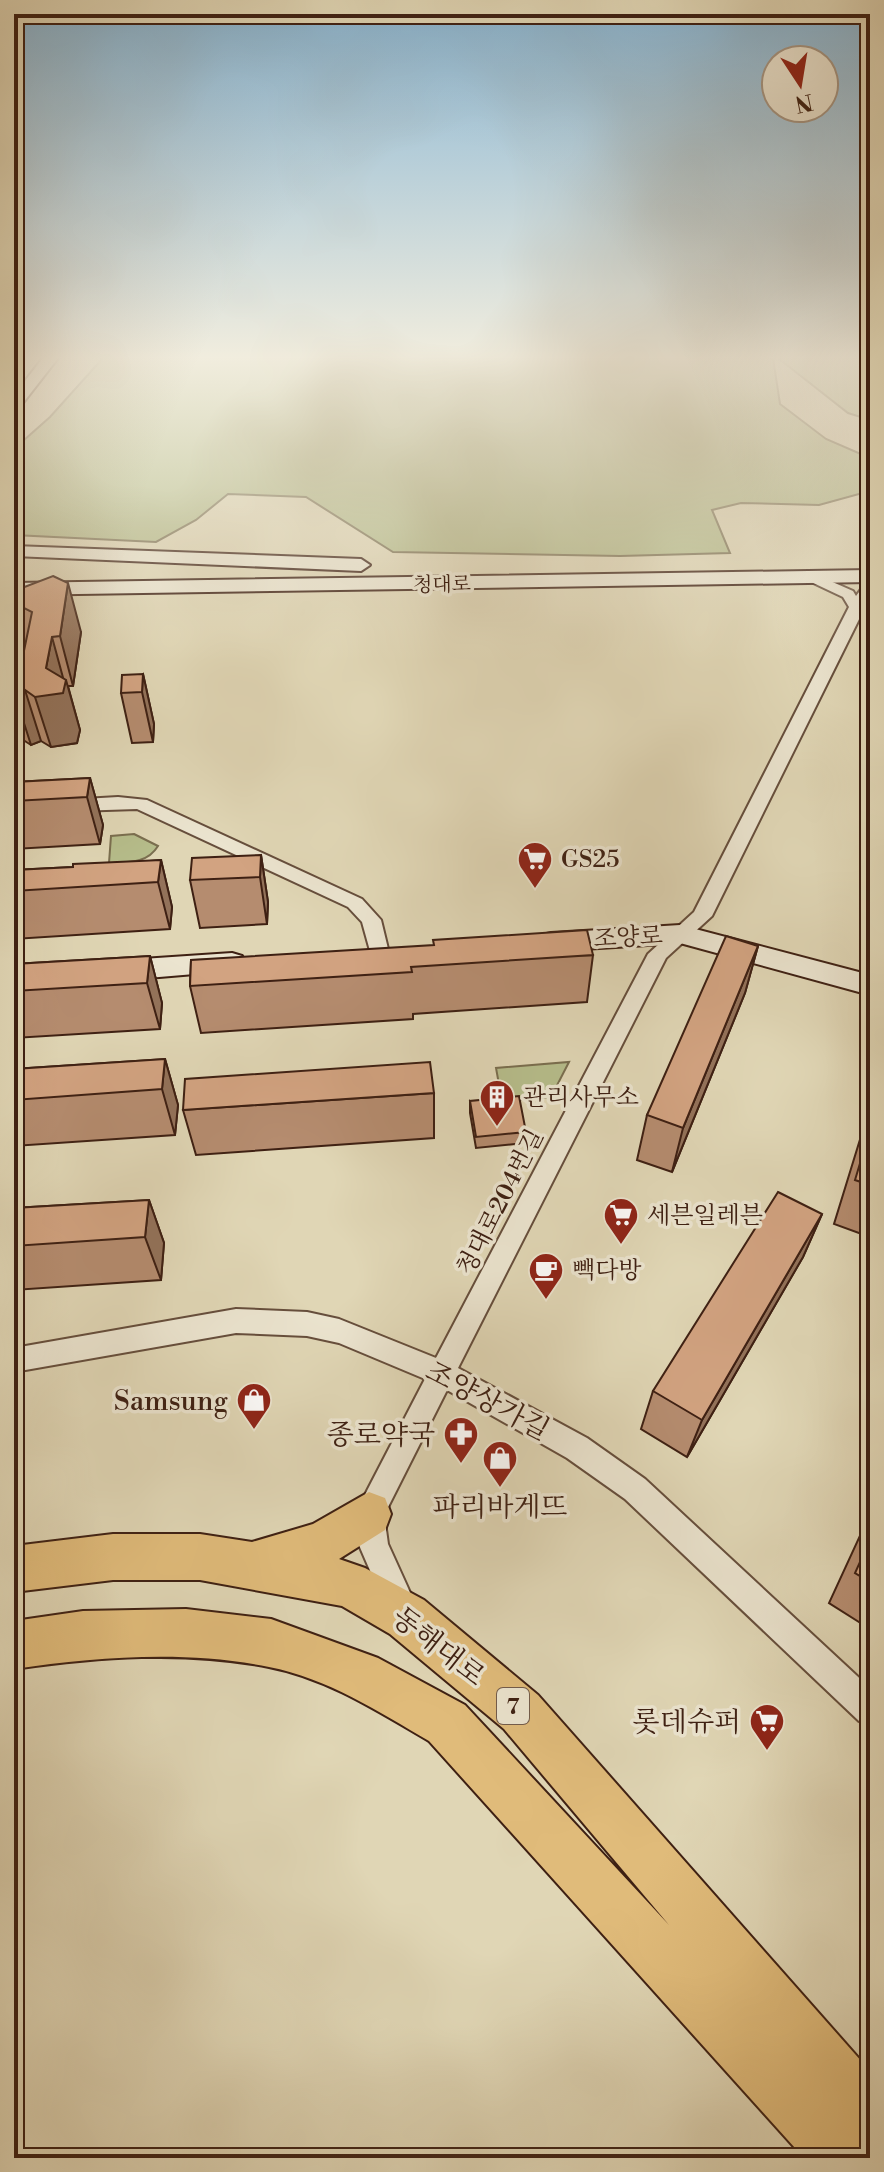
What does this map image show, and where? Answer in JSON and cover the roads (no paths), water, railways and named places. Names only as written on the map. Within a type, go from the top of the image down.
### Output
[{"type":"main road","points":[[246,1564],[329,1541],[369,1514]]},
{"type":"main road","name":"동해대로","points":[[14,1569],[113,1557],[200,1557],[349,1584],[407,1617],[521,1712],[870,2116]]},
{"type":"main road","name":"7","points":[[14,1645],[83,1635],[186,1633],[271,1643],[361,1675],[447,1723],[845,2158]]},
{"type":"street","points":[[14,551],[535,575]]},
{"type":"street","name":"청대로","points":[[14,589],[870,564]]},
{"type":"street","name":"청대로","points":[[14,574],[870,576]]},
{"type":"street","points":[[44,608],[535,575]]},
{"type":"street","points":[[812,577],[848,594],[856,607]]},
{"type":"street","name":"청대로204번길","points":[[369,1514],[656,958],[702,916],[856,607],[870,587]]},
{"type":"street","points":[[14,808],[118,802],[141,804],[355,903],[371,920],[379,953]]},
{"type":"street","name":"조양로","points":[[527,943],[680,934],[870,985]]},
{"type":"street","points":[[348,955],[409,951]]},
{"type":"street","points":[[93,972],[252,962]]},
{"type":"street","name":"조양상가길","points":[[14,1360],[236,1321],[273,1321],[339,1331],[441,1373],[577,1448],[635,1489],[870,1710]]},
{"type":"street","points":[[369,1514],[374,1545],[407,1617]]},
{"type":"place","name":"GS25","points":[[535,890]]},
{"type":"place","name":"관리사무소","points":[[497,1128]]},
{"type":"place","name":"세븐일레븐","points":[[621,1246]]},
{"type":"place","name":"빽다방","points":[[546,1301]]},
{"type":"place","name":"Samsung","points":[[254,1431]]},
{"type":"place","name":"종로약국","points":[[461,1465]]},
{"type":"place","name":"파리바게뜨","points":[[500,1489]]},
{"type":"place","name":"롯데슈퍼","points":[[767,1752]]}]
